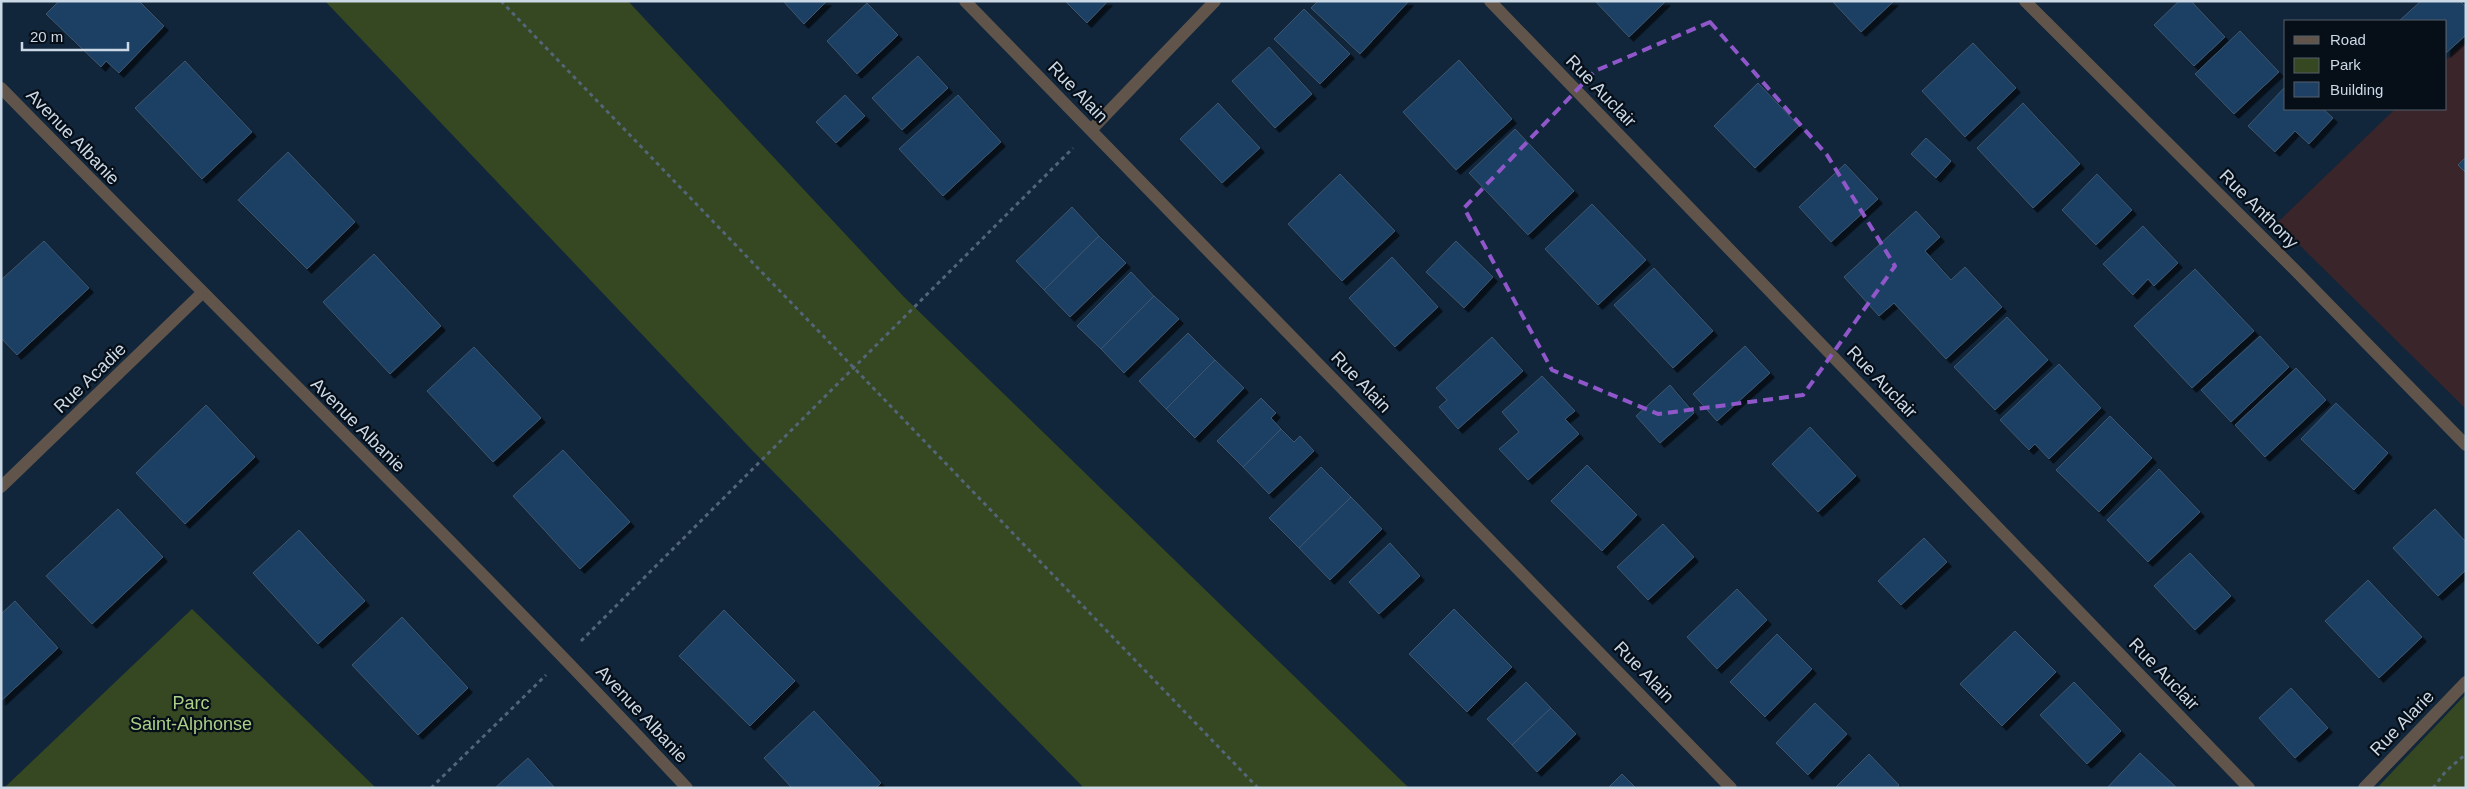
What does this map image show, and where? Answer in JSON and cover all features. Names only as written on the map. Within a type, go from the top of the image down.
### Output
[{"type":"street","name":"Rue Alain","points":[[965,1],[1731,788]]},
{"type":"street","points":[[1091,130],[1215,1]]},
{"type":"street","name":"Rue Auclair","points":[[1490,1],[2249,788]]},
{"type":"street","name":"Rue Anthony","points":[[2025,1],[2294,269],[2466,445]]},
{"type":"street","name":"Avenue Albanie","points":[[1,88],[202,293],[565,657],[687,788]]},
{"type":"street","name":"Rue Acadie","points":[[1,487],[202,293]]},
{"type":"street","name":"Rue Alarie","points":[[2364,788],[2466,682]]},
{"type":"path","points":[[501,1],[1258,788]]},
{"type":"path","points":[[431,788],[565,657],[1091,130]]},
{"type":"path","points":[[2433,788],[2446,771],[2466,754]]},
{"type":"highlighted area","points":[[1710,22],[1827,155],[1895,266],[1803,395],[1658,414],[1552,370],[1464,208],[1595,71]]},
{"type":"shaded area","points":[[2466,41],[2466,409],[2277,223],[2394,110],[2447,110],[2447,59]]},
{"type":"green space","points":[[325,1],[628,1],[903,296],[1409,788],[1084,788],[750,448]]},
{"type":"green space","name":"Parc Saint-Alphonse","points":[[192,609],[376,788],[4,788]]},
{"type":"green space","points":[[2466,694],[2466,788],[2377,788]]},
{"type":"building","points":[[59,1],[139,1],[164,26],[119,73],[106,61],[101,67],[46,14]]},
{"type":"building","points":[[783,1],[827,1],[804,24]]},
{"type":"building","points":[[1065,1],[1108,1],[1087,23]]},
{"type":"building","points":[[1318,1],[1409,1],[1360,54],[1311,8]]},
{"type":"building","points":[[1595,1],[1666,1],[1629,37]]},
{"type":"building","points":[[1832,1],[1894,1],[1861,32]]},
{"type":"building","points":[[2179,1],[2191,1],[2225,37],[2194,66],[2154,25]]},
{"type":"building","points":[[2421,1],[2460,1],[2466,7],[2466,35],[2447,52],[2447,20],[2400,20]]},
{"type":"building","points":[[867,3],[898,35],[857,74],[827,41]]},
{"type":"building","points":[[1304,9],[1350,54],[1320,84],[1274,39]]},
{"type":"building","points":[[2240,31],[2279,72],[2234,114],[2195,74]]},
{"type":"building","points":[[1973,43],[2016,88],[1965,137],[1922,91]]},
{"type":"building","points":[[1269,47],[1312,94],[1275,128],[1232,81]]},
{"type":"building","points":[[918,56],[948,88],[902,130],[872,98]]},
{"type":"building","points":[[1459,60],[1512,119],[1456,170],[1403,112]]},
{"type":"building","points":[[185,61],[252,132],[202,179],[135,108]]},
{"type":"building","points":[[1758,83],[1799,126],[1755,168],[1714,126]]},
{"type":"building","points":[[2284,88],[2284,110],[2324,110],[2333,118],[2309,144],[2295,131],[2275,152],[2248,126]]},
{"type":"building","points":[[845,95],[865,116],[836,143],[816,122]]},
{"type":"building","points":[[958,95],[1001,142],[943,196],[899,149]]},
{"type":"building","points":[[1218,103],[1260,148],[1222,183],[1180,139]]},
{"type":"building","points":[[2023,103],[2080,164],[2033,208],[1977,148]]},
{"type":"building","points":[[1515,129],[1574,191],[1528,235],[1469,173]]},
{"type":"building","points":[[1926,138],[1951,161],[1936,178],[1911,154]]},
{"type":"building","points":[[288,152],[355,222],[307,269],[238,200]]},
{"type":"building","points":[[2466,157],[2466,173],[2458,165]]},
{"type":"building","points":[[1845,164],[1878,199],[1831,242],[1799,207]]},
{"type":"building","points":[[1340,174],[1395,231],[1342,281],[1288,224]]},
{"type":"building","points":[[2097,174],[2132,210],[2096,245],[2062,210]]},
{"type":"building","points":[[1592,204],[1646,260],[1598,305],[1545,249]]},
{"type":"building","points":[[1072,207],[1099,236],[1044,290],[1016,261]]},
{"type":"building","points":[[1916,211],[1940,237],[1925,251],[1951,280],[1965,267],[2002,307],[1946,359],[1894,303],[1879,316],[1844,277]]},
{"type":"building","points":[[2143,226],[2178,263],[2154,286],[2148,279],[2133,295],[2103,264]]},
{"type":"building","points":[[1099,236],[1126,263],[1070,317],[1044,290]]},
{"type":"building","points":[[44,241],[89,288],[17,355],[1,338],[1,280]]},
{"type":"building","points":[[1456,241],[1493,277],[1464,308],[1426,272]]},
{"type":"building","points":[[374,254],[441,326],[390,374],[323,302]]},
{"type":"building","points":[[1392,257],[1438,307],[1395,347],[1349,298]]},
{"type":"building","points":[[1654,268],[1713,331],[1673,368],[1614,305]]},
{"type":"building","points":[[2195,269],[2254,331],[2192,388],[2134,326]]},
{"type":"building","points":[[1131,272],[1154,296],[1101,349],[1077,326]]},
{"type":"building","points":[[1154,296],[1179,319],[1124,373],[1101,349]]},
{"type":"building","points":[[2007,317],[2048,360],[1995,410],[1954,367]]},
{"type":"building","points":[[1188,333],[1215,360],[1166,409],[1139,381]]},
{"type":"building","points":[[2260,336],[2289,367],[2231,422],[2201,390]]},
{"type":"building","points":[[1492,337],[1523,371],[1458,429],[1439,407],[1447,400],[1436,388]]},
{"type":"building","points":[[1745,346],[1770,373],[1717,421],[1693,394]]},
{"type":"building","points":[[474,347],[541,418],[493,462],[427,391]]},
{"type":"building","points":[[1215,360],[1244,388],[1195,438],[1166,409]]},
{"type":"building","points":[[2059,364],[2101,408],[2049,459],[2035,444],[2029,450],[2000,420]]},
{"type":"building","points":[[2296,368],[2326,400],[2265,457],[2235,425]]},
{"type":"building","points":[[1542,376],[1575,411],[1565,419],[1579,434],[1528,480],[1499,449],[1519,432],[1502,412]]},
{"type":"building","points":[[1670,385],[1694,413],[1660,443],[1636,416]]},
{"type":"building","points":[[1261,398],[1276,413],[1271,418],[1281,429],[1243,467],[1217,441]]},
{"type":"building","points":[[2336,403],[2388,453],[2354,490],[2301,439]]},
{"type":"building","points":[[206,405],[255,457],[185,524],[136,473]]},
{"type":"building","points":[[2110,416],[2152,458],[2099,512],[2056,470]]},
{"type":"building","points":[[1810,427],[1856,476],[1818,512],[1772,464]]},
{"type":"building","points":[[1281,429],[1294,442],[1300,436],[1314,451],[1269,494],[1243,467]]},
{"type":"building","points":[[563,450],[630,522],[580,569],[513,496]]},
{"type":"building","points":[[1587,465],[1637,515],[1602,551],[1551,501]]},
{"type":"building","points":[[1321,467],[1351,497],[1299,548],[1269,518]]},
{"type":"building","points":[[2159,469],[2200,512],[2148,562],[2107,520]]},
{"type":"building","points":[[1351,497],[1382,529],[1330,580],[1299,548]]},
{"type":"building","points":[[118,509],[163,557],[92,624],[46,576]]},
{"type":"building","points":[[2435,509],[2466,542],[2466,570],[2438,596],[2393,548]]},
{"type":"building","points":[[1663,524],[1694,557],[1648,600],[1617,567]]},
{"type":"building","points":[[299,530],[365,601],[318,644],[253,573]]},
{"type":"building","points":[[1924,538],[1947,562],[1901,605],[1878,581]]},
{"type":"building","points":[[1390,543],[1420,576],[1379,614],[1349,582]]},
{"type":"building","points":[[2190,553],[2231,596],[2195,630],[2154,586]]},
{"type":"building","points":[[2368,580],[2422,637],[2379,678],[2325,621]]},
{"type":"building","points":[[1737,589],[1767,620],[1717,669],[1687,637]]},
{"type":"building","points":[[15,601],[58,648],[1,701],[1,614]]},
{"type":"building","points":[[1454,609],[1512,667],[1467,712],[1409,654]]},
{"type":"building","points":[[724,610],[795,681],[750,726],[679,656]]},
{"type":"building","points":[[402,617],[468,688],[418,735],[352,665]]},
{"type":"building","points":[[2015,631],[2056,672],[2002,726],[1960,684]]},
{"type":"building","points":[[1777,634],[1812,669],[1765,717],[1730,682]]},
{"type":"building","points":[[1526,682],[1551,708],[1512,745],[1487,719]]},
{"type":"building","points":[[2074,682],[2121,731],[2087,764],[2040,715]]},
{"type":"building","points":[[2291,688],[2328,728],[2295,758],[2259,718]]},
{"type":"building","points":[[1815,703],[1847,734],[1808,775],[1776,743]]},
{"type":"building","points":[[1551,708],[1576,734],[1537,772],[1512,745]]},
{"type":"building","points":[[814,711],[881,783],[876,788],[792,788],[764,758]]},
{"type":"building","points":[[2140,753],[2177,788],[2107,788]]},
{"type":"building","points":[[1869,754],[1899,785],[1897,788],[1835,788]]},
{"type":"building","points":[[528,758],[555,788],[495,788]]},
{"type":"building","points":[[1622,774],[1636,788],[1608,788]]}]
